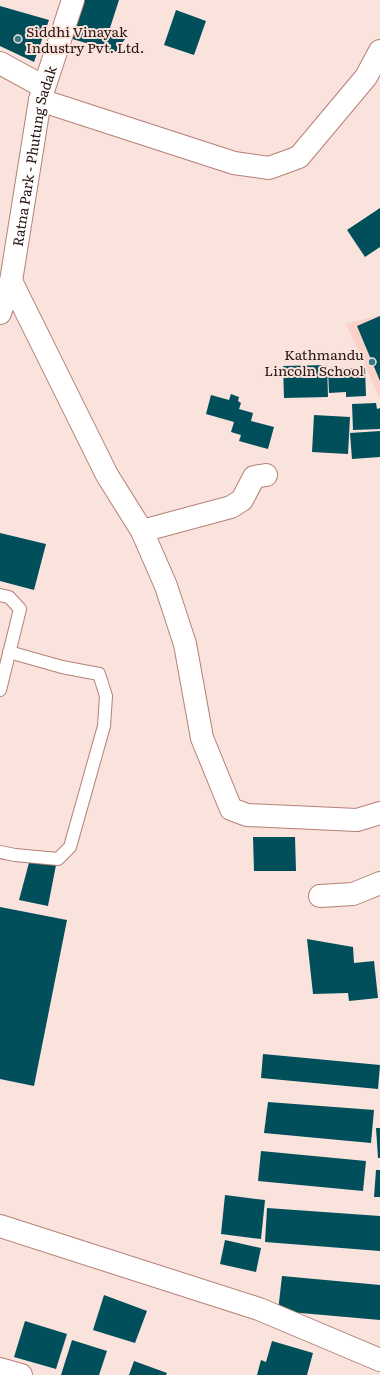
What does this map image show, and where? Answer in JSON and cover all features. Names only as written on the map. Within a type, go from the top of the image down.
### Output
[{"type":"street","name":"Ratna Park - Phutung Sadak","points":[[0,313],[11,281],[42,94],[73,0]]},
{"type":"street","points":[[0,63],[42,94],[234,163],[269,168],[299,157],[366,77],[380,51]]},
{"type":"street","points":[[11,281],[107,475],[142,531],[166,586],[185,644],[202,738],[231,809],[248,815],[357,820],[380,813]]},
{"type":"street","points":[[142,531],[231,508],[242,500],[254,477],[266,475]]},
{"type":"street","points":[[320,896],[353,894],[380,883]]},
{"type":"street","points":[[0,1226],[259,1309],[380,1360]]},
{"type":"street","points":[[0,1369],[21,1375]]},
{"type":"lane","points":[[0,595],[10,597],[20,609],[0,690]]},
{"type":"lane","points":[[0,852],[58,859],[70,847],[104,726],[106,696],[99,674],[62,667],[9,652]]},
{"type":"shaded area","name":"Kathmandu Lincoln School","points":[[380,315],[380,399],[346,324]]},
{"type":"building","points":[[81,0],[119,0],[109,31],[125,39],[116,52],[69,38]]},
{"type":"building","points":[[0,6],[49,20],[34,62],[0,46]]},
{"type":"building","points":[[176,10],[206,21],[194,55],[164,45]]},
{"type":"building","points":[[380,208],[380,247],[365,257],[347,230]]},
{"type":"building","points":[[380,316],[380,381],[357,326]]},
{"type":"building","points":[[327,365],[328,397],[284,398],[283,366]]},
{"type":"building","points":[[365,368],[366,396],[346,397],[346,392],[329,393],[328,369]]},
{"type":"building","points":[[231,394],[239,397],[238,401],[241,403],[239,409],[253,413],[251,421],[274,427],[268,449],[239,441],[241,435],[231,432],[234,422],[206,414],[211,395],[229,400]]},
{"type":"building","points":[[376,403],[377,409],[380,408],[380,429],[353,430],[352,404]]},
{"type":"building","points":[[314,415],[350,417],[348,454],[312,452]]},
{"type":"building","points":[[380,431],[380,457],[352,459],[350,433]]},
{"type":"building","points":[[0,533],[46,544],[34,590],[0,581]]},
{"type":"building","points":[[253,837],[295,837],[296,871],[254,871]]},
{"type":"building","points":[[30,859],[56,865],[48,906],[19,900]]},
{"type":"building","points":[[0,907],[67,920],[34,1086],[0,1079]]},
{"type":"building","points":[[307,939],[353,947],[354,963],[374,961],[378,998],[349,1001],[348,993],[313,994]]},
{"type":"building","points":[[263,1054],[380,1065],[378,1089],[261,1078]]},
{"type":"building","points":[[268,1102],[374,1110],[371,1143],[264,1133]]},
{"type":"building","points":[[376,1128],[380,1128],[380,1158],[378,1158]]},
{"type":"building","points":[[261,1151],[366,1161],[363,1191],[258,1181]]},
{"type":"building","points":[[376,1170],[380,1170],[380,1197],[374,1197]]},
{"type":"building","points":[[225,1195],[265,1200],[261,1239],[221,1234]]},
{"type":"building","points":[[267,1208],[380,1216],[380,1251],[265,1242]]},
{"type":"building","points":[[225,1240],[261,1248],[256,1272],[220,1264]]},
{"type":"building","points":[[282,1276],[380,1285],[380,1320],[278,1311]]},
{"type":"building","points":[[104,1295],[147,1311],[135,1343],[93,1330]]},
{"type":"building","points":[[25,1321],[67,1334],[56,1369],[14,1357]]},
{"type":"building","points":[[72,1340],[107,1351],[99,1375],[61,1375]]},
{"type":"building","points":[[272,1341],[313,1353],[307,1375],[257,1375],[261,1360],[266,1362]]},
{"type":"building","points":[[134,1361],[167,1373],[166,1375],[129,1375]]},
{"type":"place","name":"Siddhi Vinayak Industry Pvt. Ltd.","points":[[18,39]]},
{"type":"place","name":"Kathmandu Lincoln School","points":[[372,362]]}]
